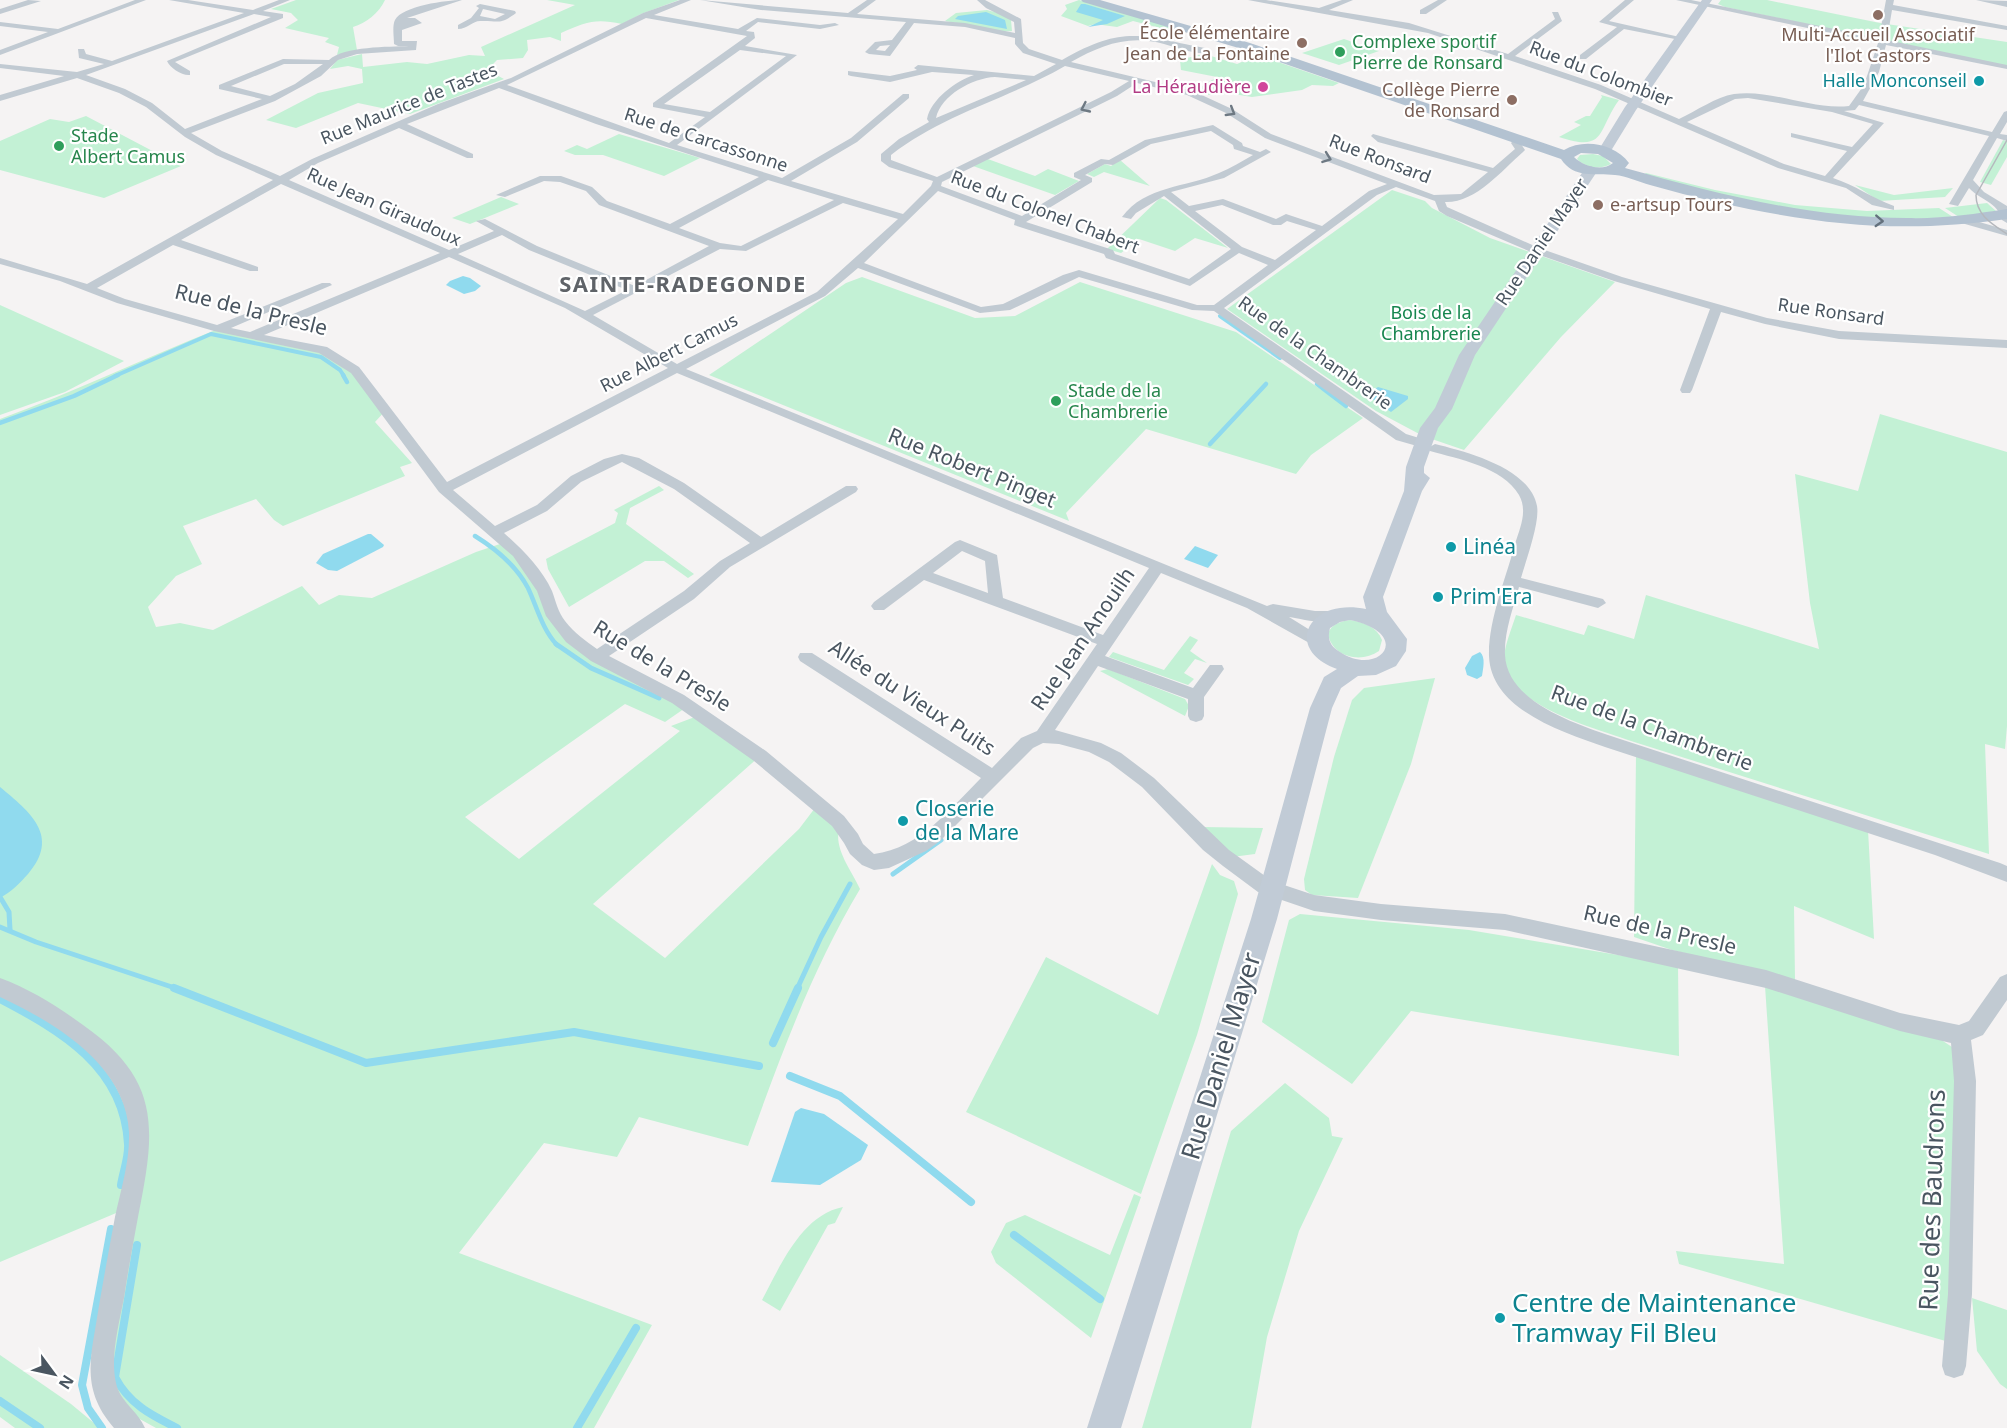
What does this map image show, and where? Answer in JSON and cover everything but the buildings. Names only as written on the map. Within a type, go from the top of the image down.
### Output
[{"type":"main road","points":[[1087,0],[1246,46],[1566,156],[1575,166],[1591,170],[1618,167],[1762,198],[1814,205],[1890,208],[1954,204],[2007,197]]},
{"type":"main road","points":[[1107,0],[1211,29],[1564,145],[1604,152],[1616,157],[1618,167]]},
{"type":"main road","points":[[1604,152],[1623,123],[1627,111],[1705,2]]},
{"type":"main road","points":[[1566,156],[1572,151],[1585,149]]},
{"type":"main road","points":[[1618,167],[1709,198],[1787,212],[1887,222],[2006,216]]},
{"type":"main road","name":"Rue Daniel Mayer","points":[[1374,597],[1413,491],[1427,469],[1429,446],[1444,424],[1443,409],[1467,355],[1535,250],[1591,170]]},
{"type":"main road","points":[[1324,650],[1342,663],[1355,667],[1381,666],[1396,654],[1397,639],[1377,612],[1374,597],[1343,614]]},
{"type":"main road","points":[[1332,683],[1318,632],[1320,626],[1329,617],[1343,614],[1371,616],[1383,622]]},
{"type":"main road","points":[[1269,887],[1296,804],[1321,708],[1332,683],[1355,667]]},
{"type":"main road","name":"Rue Daniel Mayer","points":[[1104,1428],[1227,1039],[1256,916],[1269,887]]},
{"type":"street","points":[[0,53],[142,0]]},
{"type":"street","points":[[173,0],[280,16],[171,61],[171,64],[187,73]]},
{"type":"street","points":[[0,98],[113,64],[286,0]]},
{"type":"street","points":[[272,99],[222,87],[283,61],[329,62],[346,54],[395,47],[399,24],[433,5],[459,0]]},
{"type":"street","name":"Rue Maurice de Tastes","points":[[88,288],[280,179],[341,149],[546,65],[646,15],[687,0]]},
{"type":"street","points":[[704,0],[761,8],[965,25],[1019,36]]},
{"type":"street","points":[[850,15],[872,0]]},
{"type":"street","name":"Rue Ronsard","points":[[981,0],[984,5],[1014,17],[1017,21],[1019,44],[1026,51],[1063,63],[1160,84],[1190,93],[1229,111],[1256,129],[1284,142],[1378,176],[1393,185],[1439,199],[1443,209],[1451,214],[1535,250],[1716,309],[1839,335],[2007,344]]},
{"type":"street","name":"Rue du Colombier","points":[[1252,0],[1417,27],[1598,87],[1781,166],[1849,186],[1876,203],[1890,208]]},
{"type":"street","points":[[1319,11],[1349,0]]},
{"type":"street","points":[[1423,12],[1443,0]]},
{"type":"street","points":[[1630,0],[1603,22],[1680,38]]},
{"type":"street","points":[[1680,0],[1705,2],[2007,67]]},
{"type":"street","points":[[1980,0],[2007,4]]},
{"type":"street","points":[[0,12],[22,3],[36,1]]},
{"type":"street","points":[[461,27],[476,18],[496,21],[512,13],[480,3],[476,18]]},
{"type":"street","points":[[1855,105],[1870,81],[1883,42],[1890,3],[2007,28]]},
{"type":"street","points":[[1509,57],[1559,19],[1555,14]]},
{"type":"street","points":[[646,15],[751,34],[751,38],[656,105],[711,115]]},
{"type":"street","points":[[739,32],[757,20],[820,27],[836,25]]},
{"type":"street","points":[[895,42],[912,20]]},
{"type":"street","points":[[0,24],[59,31]]},
{"type":"street","points":[[1582,57],[1623,26]]},
{"type":"street","points":[[983,74],[955,87],[932,112],[931,119],[934,122],[1034,79],[1092,46],[1130,37],[1146,38],[1191,50],[1207,51]]},
{"type":"street","points":[[672,145],[793,55],[738,47]]},
{"type":"street","points":[[81,51],[82,57],[113,64]]},
{"type":"street","points":[[184,132],[272,99],[326,69],[329,62]]},
{"type":"street","points":[[0,66],[78,75]]},
{"type":"street","points":[[916,68],[1034,79]]},
{"type":"street","points":[[851,73],[890,79],[928,70]]},
{"type":"street","name":"Rue Jean Giraudoux","points":[[78,75],[136,98],[184,132],[219,153],[587,314],[679,368]]},
{"type":"street","name":"Rue Albert Camus","points":[[444,489],[821,294],[857,264],[937,184],[949,175],[1114,94],[1136,80]]},
{"type":"street","name":"Rue de Carcassonne","points":[[499,85],[542,100],[580,117],[782,182],[905,218]]},
{"type":"street","points":[[1679,122],[1742,95],[1769,96],[1879,123],[1826,180]]},
{"type":"street","points":[[782,182],[854,140],[906,96]]},
{"type":"street","points":[[1855,105],[1865,120]]},
{"type":"street","points":[[1814,106],[1840,110],[1855,105],[2007,138]]},
{"type":"street","points":[[1954,204],[2007,114]]},
{"type":"street","name":"Rue du Colonel Chabert","points":[[934,122],[915,131],[886,154],[885,158],[892,165],[1023,220]]},
{"type":"street","points":[[1224,122],[1209,125],[1239,145],[1237,147],[1261,155]]},
{"type":"street","points":[[399,124],[470,156]]},
{"type":"street","points":[[1023,220],[1089,180],[1077,175],[1104,161],[1110,163],[1149,142],[1213,128]]},
{"type":"street","points":[[1794,135],[1854,150]]},
{"type":"street","points":[[1376,136],[1381,140],[1495,171]]},
{"type":"street","points":[[1127,217],[1132,211],[1167,188],[1221,176],[1284,142]]},
{"type":"street","points":[[1439,199],[1462,198],[1520,150],[1516,143]]},
{"type":"street","points":[[670,228],[767,177]]},
{"type":"street","points":[[501,195],[543,178],[561,179],[589,189],[603,203],[718,246],[736,249],[749,247],[841,200]]},
{"type":"street","points":[[1968,181],[1980,194],[1999,204],[2006,216]]},
{"type":"street","name":"Rue de la Chambrerie","points":[[1393,185],[1373,193],[1217,308],[1394,432],[1490,466],[1512,480],[1525,493],[1530,507],[1528,524],[1499,633],[1498,664],[1508,688],[1529,706],[1562,723],[1638,751],[1954,854],[2007,874]]},
{"type":"street","points":[[1164,192],[1238,249],[1274,264]]},
{"type":"street","points":[[1187,210],[1223,202],[1276,223],[1286,217],[1322,229]]},
{"type":"street","name":"Rue du Colonel Chabert","points":[[1023,220],[1018,223],[1109,252],[1110,256],[1190,283],[1238,249]]},
{"type":"street","points":[[1962,220],[2007,233]]},
{"type":"street","points":[[481,221],[533,248],[636,290]]},
{"type":"street","points":[[250,336],[503,231]]},
{"type":"street","points":[[172,241],[254,269]]},
{"type":"street","points":[[587,314],[718,246]]},
{"type":"street","name":"Rue de la Presle","points":[[0,261],[88,288],[121,301],[218,329],[323,350],[349,364],[444,489],[495,532],[531,570],[544,590],[552,612],[571,638],[597,657],[678,699],[760,756],[838,821],[862,856],[874,862],[889,860],[906,853],[934,836],[1028,743],[1043,735],[1087,744],[1125,763],[1150,782],[1207,843],[1269,887],[1314,903],[1381,912],[1494,921],[1554,931],[1766,979],[1900,1022],[1960,1035]]},
{"type":"street","points":[[857,264],[980,310],[1007,308],[1079,273],[1196,308],[1217,308]]},
{"type":"street","points":[[218,329],[326,285]]},
{"type":"street","points":[[1686,390],[1716,309]]},
{"type":"street","name":"Rue Robert Pinget","points":[[679,368],[715,386],[1290,618],[1324,650]]},
{"type":"street","points":[[495,532],[542,508],[576,479],[622,458],[634,461],[661,478],[680,486],[760,543]]},
{"type":"street","points":[[597,657],[689,595],[725,564],[851,489]]},
{"type":"street","points":[[879,606],[960,545],[992,558],[996,601]]},
{"type":"street","name":"Rue Jean Anouilh","points":[[1043,735],[1158,566]]},
{"type":"street","points":[[922,574],[1107,642]]},
{"type":"street","points":[[1513,581],[1598,603]]},
{"type":"street","points":[[1290,618],[1343,614]]},
{"type":"street","name":"Allée du Vieux Puits","points":[[806,657],[993,777]]},
{"type":"street","points":[[1094,658],[1196,696]]},
{"type":"street","points":[[1196,716],[1196,696],[1216,669]]},
{"type":"street","points":[[1960,1035],[1976,1028],[2007,983]]},
{"type":"street","points":[[0,987],[57,1019],[92,1045],[119,1071],[139,1120],[140,1146],[137,1168],[111,1293],[102,1364],[103,1383],[110,1402],[121,1419],[132,1428]]},
{"type":"street","name":"Rue des Baudrons","points":[[1954,1366],[1960,1294],[1965,1081],[1964,1054],[1960,1035]]},
{"type":"green space","points":[[296,0],[385,0],[372,17],[353,27],[357,50],[337,55],[339,47],[325,42],[329,38],[285,28],[298,20],[291,13],[271,9]]},
{"type":"green space","points":[[547,0],[679,0],[641,14],[622,24],[597,21],[577,26],[561,33],[561,41],[550,37],[527,40],[528,50],[523,58],[497,60],[487,70],[504,79],[410,114],[358,103],[296,128],[266,120],[318,93],[363,83],[362,69],[348,66],[330,69],[337,60],[362,54],[363,67],[407,62],[427,64],[469,55],[485,56],[481,47],[575,5]]},
{"type":"green space","points":[[1079,0],[1175,26],[1168,30],[1133,21],[1117,27],[1095,24],[1088,26],[1061,16],[1067,9],[1065,5]]},
{"type":"green space","points":[[1721,0],[1767,0],[1880,23],[2007,42],[2007,66],[1725,7],[1718,4]]},
{"type":"green space","points":[[987,10],[1002,14],[1011,20],[1012,31],[945,21],[956,13]]},
{"type":"green space","name":"Complexe sportif Pierre de Ronsard","points":[[1344,39],[1379,51],[1339,65],[1302,53]]},
{"type":"green space","points":[[1198,55],[1211,56],[1237,64],[1258,55],[1339,83],[1333,86],[1312,85],[1302,90],[1252,97],[1227,93],[1208,95],[1196,90],[1217,77],[1181,70],[1180,60]]},
{"type":"green space","points":[[1601,95],[1619,100],[1599,136],[1586,142],[1559,137],[1581,125],[1574,122],[1590,116],[1602,97]]},
{"type":"green space","points":[[86,116],[181,166],[104,198],[0,170],[0,141],[50,119],[69,122]]},
{"type":"green space","points":[[619,134],[700,158],[664,176],[603,155],[575,155],[564,151],[577,145],[587,149]]},
{"type":"green space","points":[[2003,140],[2007,141],[2007,157],[1991,185],[1980,182]]},
{"type":"green space","points":[[1580,155],[1603,156],[1611,164],[1593,167],[1577,159]]},
{"type":"green space","points":[[985,158],[1035,176],[1048,169],[1079,181],[1055,195],[973,166]]},
{"type":"green space","points":[[1120,160],[1150,186],[1104,172],[1094,177],[1087,174],[1105,164],[1111,166]]},
{"type":"green space","points":[[1646,173],[1715,190],[1795,205],[1867,211],[1939,208],[1953,217],[1893,220],[1778,209],[1642,176]]},
{"type":"green space","points":[[1855,185],[1894,195],[1953,188],[1945,197],[1879,201]]},
{"type":"green space","name":"Bois de la Chambrerie","points":[[1392,190],[1425,201],[1432,208],[1490,238],[1615,282],[1561,337],[1464,450],[1423,436],[1376,411],[1227,309]]},
{"type":"green space","points":[[501,197],[519,204],[470,224],[452,218]]},
{"type":"green space","points":[[1160,198],[1166,200],[1228,248],[1195,238],[1175,251],[1139,239],[1121,253],[1107,249]]},
{"type":"green space","points":[[1987,203],[1996,211],[1959,217],[1945,208]]},
{"type":"green space","name":"Stade de la Chambrerie","points":[[862,277],[975,318],[1015,316],[1080,282],[1236,332],[1363,418],[1311,455],[1296,474],[1146,429],[1066,513],[1069,521],[709,375],[846,283]]},
{"type":"green space","points":[[0,305],[124,361],[65,392],[0,415]]},
{"type":"green space","points":[[218,329],[323,350],[339,358],[386,410],[375,422],[412,463],[400,467],[405,476],[283,526],[274,520],[256,499],[183,526],[202,564],[176,576],[148,607],[156,627],[180,623],[213,630],[302,586],[319,605],[339,595],[372,598],[476,552],[506,542],[561,627],[688,706],[665,722],[625,704],[465,817],[519,859],[680,731],[671,726],[700,715],[760,756],[593,904],[665,958],[799,829],[818,804],[839,828],[841,852],[860,889],[812,982],[748,1146],[639,1117],[617,1157],[544,1143],[459,1253],[652,1325],[594,1428],[156,1428],[109,1402],[128,1208],[0,1262],[0,419]]},
{"type":"green space","points":[[1880,414],[2007,452],[2007,726],[2005,749],[1985,744],[1989,854],[1576,722],[1536,702],[1520,690],[1509,676],[1504,655],[1516,615],[1584,635],[1588,625],[1634,639],[1646,595],[1819,649],[1810,603],[1795,474],[1858,491]]},
{"type":"green space","points":[[659,486],[664,490],[630,508],[626,524],[694,574],[688,578],[664,561],[645,561],[569,607],[548,569],[546,559],[615,523],[618,513],[614,510]]},
{"type":"green space","points":[[1350,620],[1373,628],[1380,635],[1382,640],[1379,651],[1372,655],[1356,657],[1341,653],[1335,648],[1328,633],[1337,624]]},
{"type":"green space","points":[[1190,636],[1198,640],[1190,651],[1207,663],[1195,659],[1184,673],[1194,679],[1188,685],[1109,657],[1113,652],[1164,670]]},
{"type":"green space","points":[[1108,669],[1185,699],[1189,706],[1185,716],[1100,671]]},
{"type":"green space","points":[[1435,678],[1411,764],[1358,898],[1312,895],[1305,890],[1304,879],[1334,757],[1352,700],[1364,688]]},
{"type":"green space","points":[[1636,755],[1868,830],[1874,939],[1794,906],[1795,980],[1672,950],[1634,937]]},
{"type":"green space","points":[[1203,827],[1263,828],[1255,854],[1232,857]]},
{"type":"green space","points":[[1212,864],[1220,875],[1234,881],[1238,894],[1197,1035],[1141,1194],[966,1112],[1046,957],[1158,1015]]},
{"type":"green space","points":[[1300,914],[1469,930],[1678,965],[1679,1056],[1411,1011],[1352,1084],[1262,1022],[1289,920]]},
{"type":"green space","points":[[1765,986],[1940,1039],[1952,1047],[1959,1057],[1949,1342],[1679,1264],[1676,1251],[1784,1264]]},
{"type":"green space","points":[[1285,1083],[1329,1118],[1332,1136],[1343,1138],[1299,1231],[1267,1337],[1251,1428],[1142,1428],[1231,1131]]},
{"type":"green space","points":[[1134,1194],[1141,1197],[1091,1338],[996,1263],[991,1252],[1006,1223],[1025,1215],[1110,1255]]},
{"type":"green space","points":[[843,1207],[835,1223],[828,1225],[780,1311],[762,1300],[784,1258],[804,1231],[828,1212]]},
{"type":"green space","points":[[1972,1298],[2007,1310],[2007,1389],[2000,1384],[1977,1351]]},
{"type":"green space","points":[[0,1355],[71,1404],[100,1428],[15,1428],[0,1417]]},
{"type":"water","points":[[1081,4],[1125,16],[1107,24],[1088,27],[1103,20],[1076,12]]},
{"type":"water","points":[[986,12],[1005,20],[1007,29],[955,19],[958,16]]},
{"type":"water","points":[[463,276],[481,286],[475,291],[464,294],[446,285]]},
{"type":"water","points":[[1378,387],[1408,396],[1408,399],[1391,412],[1368,396],[1367,394]]},
{"type":"water","points":[[368,534],[384,545],[383,547],[337,571],[328,570],[316,563],[323,554]]},
{"type":"water","points":[[1195,546],[1218,555],[1208,568],[1184,559]]},
{"type":"water","points":[[1480,652],[1483,657],[1482,676],[1477,679],[1467,675],[1465,668],[1472,656]]},
{"type":"water","points":[[0,787],[31,815],[42,836],[42,848],[38,860],[28,874],[0,898]]},
{"type":"water","points":[[801,1108],[824,1114],[868,1145],[861,1160],[820,1185],[771,1182],[795,1112]]},
{"type":"waterway","points":[[1220,316],[1280,358]]},
{"type":"waterway","points":[[115,376],[211,334],[321,357],[340,370],[344,376]]},
{"type":"waterway","points":[[0,423],[74,396],[118,375]]},
{"type":"waterway","points":[[343,375],[347,382]]},
{"type":"waterway","points":[[1210,444],[1266,384]]},
{"type":"waterway","points":[[1317,384],[1346,406]]},
{"type":"waterway","points":[[475,536],[498,552],[518,572],[528,588],[547,632],[556,644]]},
{"type":"waterway","points":[[556,644],[591,668],[659,698]]},
{"type":"waterway","points":[[893,874],[941,840]]},
{"type":"waterway","points":[[797,989],[821,937],[850,884]]},
{"type":"waterway","points":[[0,897],[9,912],[10,930]]},
{"type":"waterway","points":[[0,927],[36,942],[178,989]]},
{"type":"waterway","points":[[174,988],[366,1063],[574,1032],[759,1066]]},
{"type":"waterway","points":[[773,1043],[798,988]]},
{"type":"waterway","points":[[0,999],[45,1024],[66,1039],[102,1073],[115,1093],[124,1117],[128,1149],[121,1185]]},
{"type":"waterway","points":[[790,1076],[840,1096],[971,1202]]},
{"type":"waterway","points":[[102,1428],[88,1408],[82,1385],[111,1229]]},
{"type":"waterway","points":[[1014,1235],[1100,1299]]},
{"type":"waterway","points":[[137,1245],[115,1377],[134,1402],[177,1428]]},
{"type":"waterway","points":[[577,1428],[636,1328]]},
{"type":"waterway","points":[[0,1401],[40,1428]]},
{"type":"tram line","points":[[2007,140],[1976,195],[1982,213],[1991,223],[2007,234]]},
{"type":"place","name":"Multi-Accueil Associatif l'Ilot Castors","points":[[1878,15]]},
{"type":"place","name":"École élémentaire Jean de La Fontaine","points":[[1302,43]]},
{"type":"place","name":"Complexe sportif Pierre de Ronsard","points":[[1340,52]]},
{"type":"place","name":"Halle Monconseil","points":[[1979,81]]},
{"type":"place","name":"La Héraudière","points":[[1263,87]]},
{"type":"place","name":"Collège Pierre de Ronsard","points":[[1512,100]]},
{"type":"place","name":"Stade Albert Camus","points":[[59,146]]},
{"type":"place","name":"e-artsup Tours","points":[[1598,205]]},
{"type":"place","name":"Stade de la Chambrerie","points":[[1056,401]]},
{"type":"place","name":"Linéa","points":[[1451,547]]},
{"type":"place","name":"Prim'Era","points":[[1438,597]]},
{"type":"place","name":"Closerie de la Mare","points":[[903,821]]},
{"type":"place","name":"Centre de Maintenance Tramway Fil Bleu","points":[[1500,1318]]},
{"type":"district","name":"SAINTE-RADEGONDE","points":[[683,284]]}]
